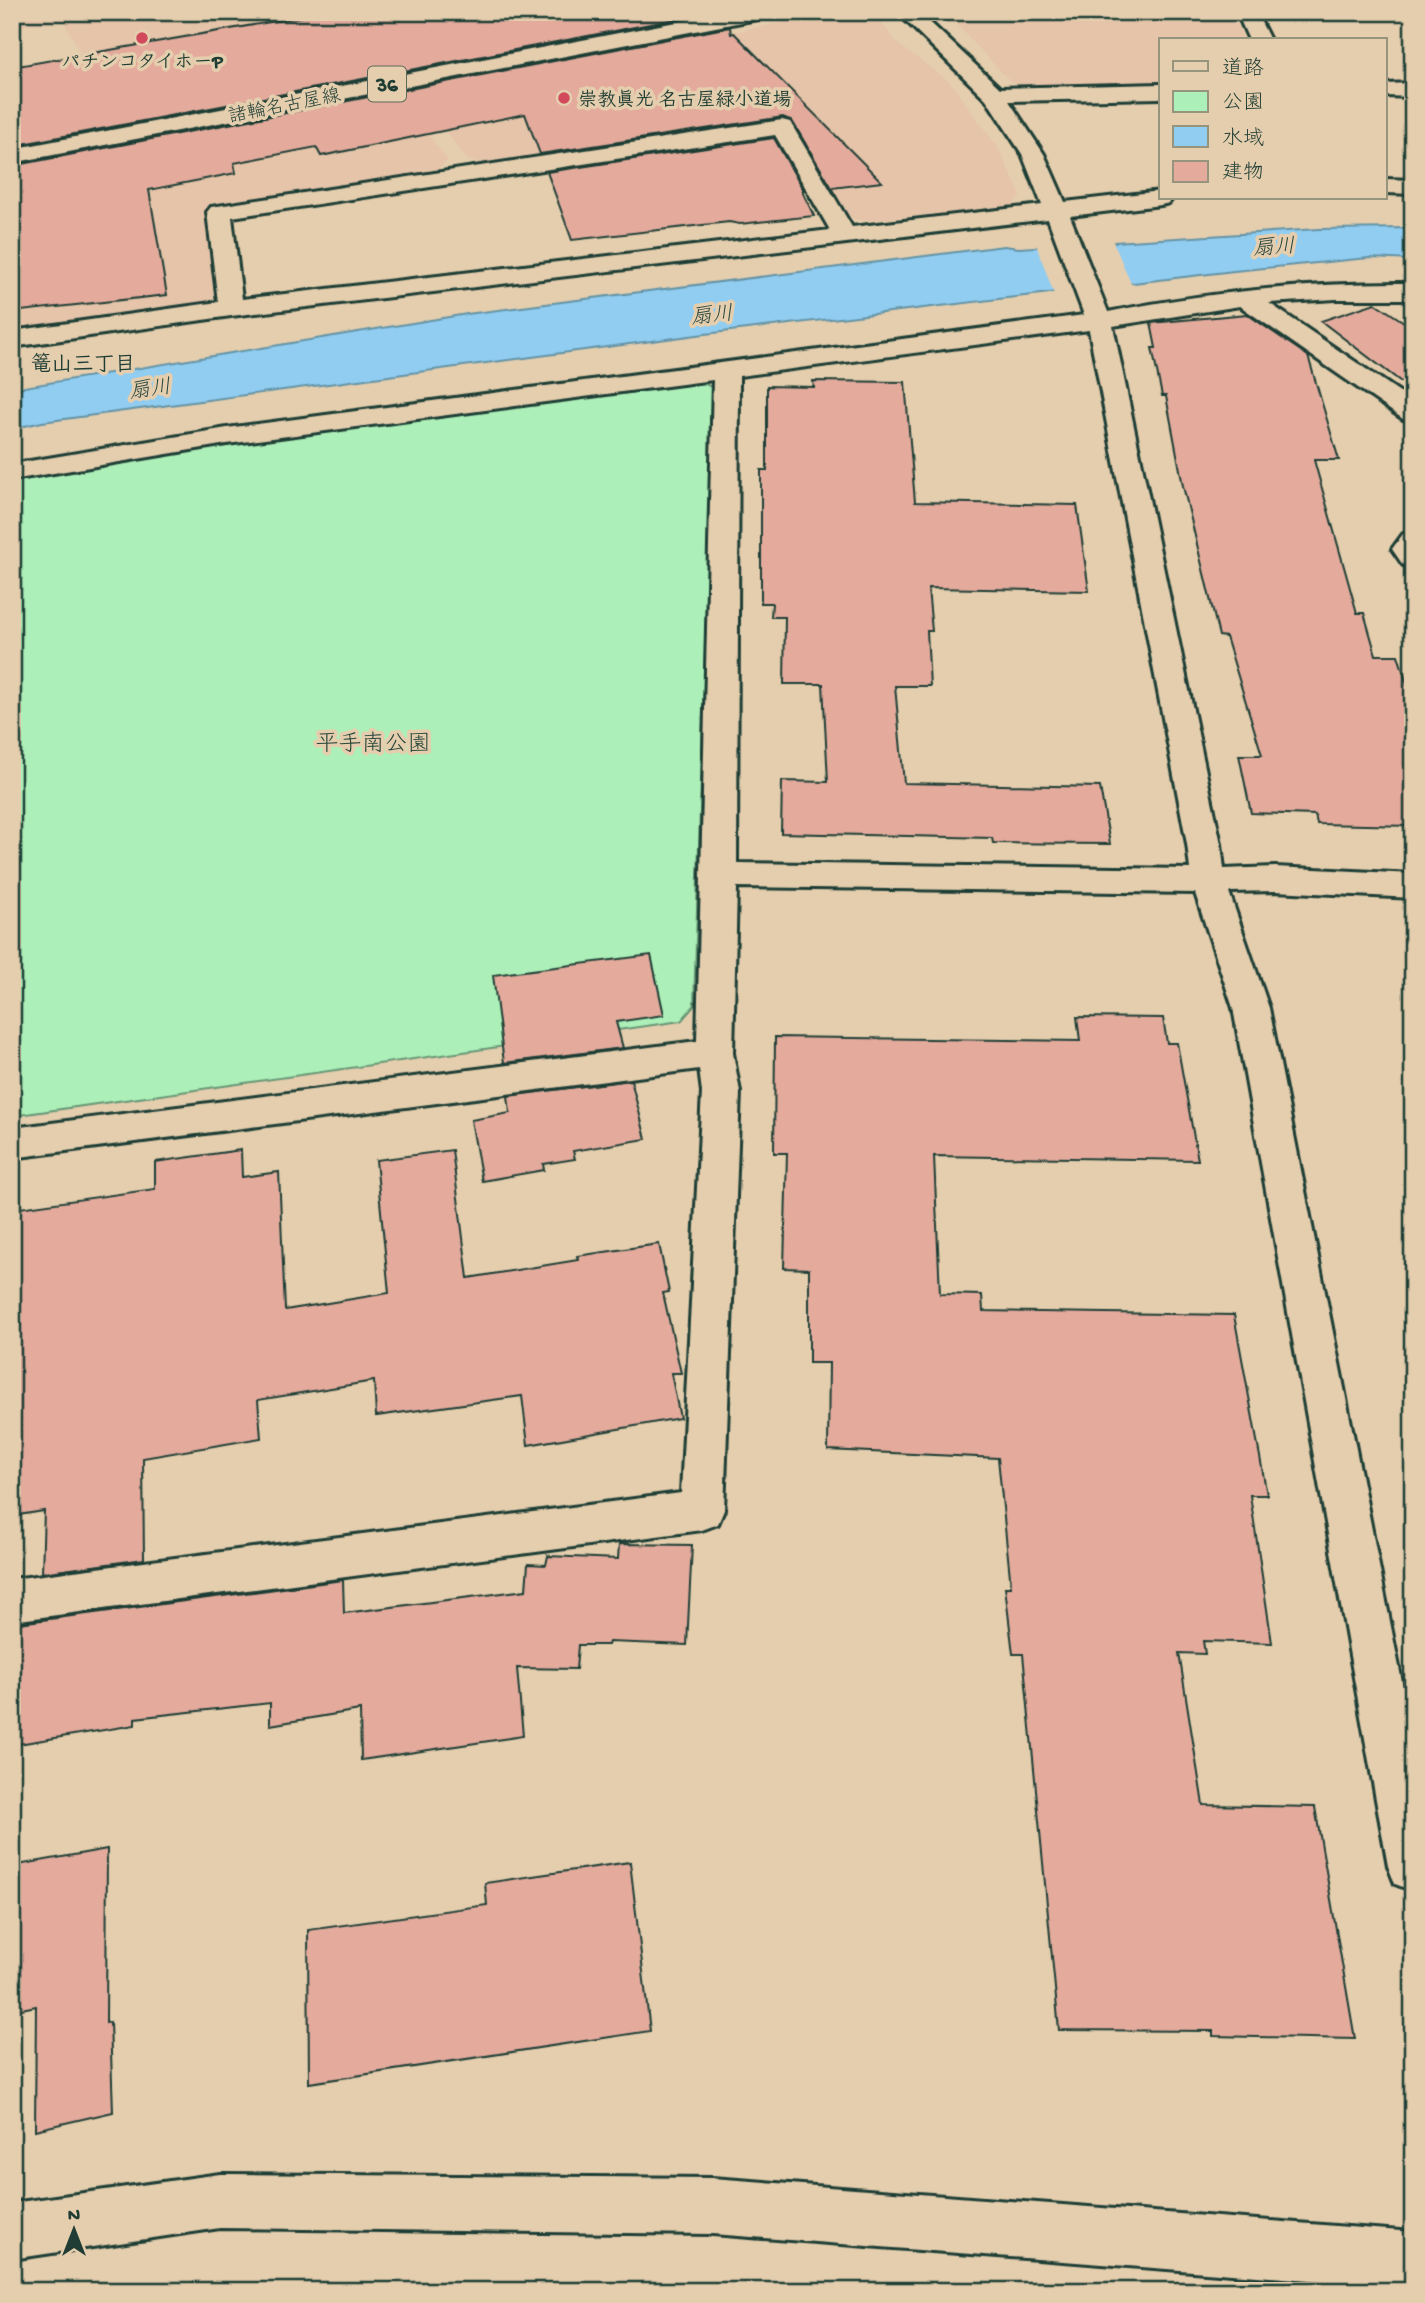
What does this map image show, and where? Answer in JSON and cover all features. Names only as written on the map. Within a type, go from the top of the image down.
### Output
[{"type":"street","name":"諸輪名古屋線","points":[[12,139],[692,12]]},
{"type":"street","name":"諸輪名古屋線","points":[[12,156],[762,12]]},
{"type":"street","points":[[907,12],[994,95],[1033,155],[1062,219],[1094,305],[1204,844],[1208,881],[1251,1008],[1413,1866]]},
{"type":"street","points":[[1257,12],[1247,13],[1258,38]]},
{"type":"street","points":[[1386,90],[1413,90]]},
{"type":"street","points":[[994,95],[1159,92]]},
{"type":"street","points":[[231,308],[219,212],[782,127],[844,234]]},
{"type":"street","points":[[1386,187],[1413,187]]},
{"type":"street","points":[[12,339],[231,308],[844,234],[1062,219],[1159,198]]},
{"type":"street","points":[[12,472],[227,436],[726,370],[1094,305],[1157,309],[1371,289],[1413,291]]},
{"type":"street","points":[[1247,300],[1413,413]]},
{"type":"street","points":[[12,1600],[702,1510],[721,1092],[715,1053],[720,875],[726,370]]},
{"type":"street","points":[[1413,540],[1407,550],[1413,559]]},
{"type":"street","points":[[720,875],[1208,881],[1275,879],[1413,886]]},
{"type":"street","points":[[12,1143],[715,1053]]},
{"type":"street","points":[[12,2231],[220,2201],[712,2206],[1413,2260]]},
{"type":"shaded area","name":"パチンコタイホーP","points":[[12,12],[468,12],[91,75],[64,21],[12,27]]},
{"type":"shaded area","points":[[836,12],[874,14],[899,45],[950,82],[997,146],[1021,196],[1010,207],[864,221],[845,217],[787,120],[494,165],[468,160],[416,94]]},
{"type":"shaded area","points":[[945,12],[1231,12],[1243,38],[1159,38],[1159,85],[1021,86],[1010,81]]},
{"type":"shaded area","points":[[402,101],[448,161],[428,176],[208,209],[219,289],[210,301],[12,331],[12,171]]},
{"type":"green space","name":"平手南公園","points":[[702,382],[713,388],[694,1006],[681,1021],[12,1116],[12,475],[337,425]]},
{"type":"water","name":"扇川","points":[[1413,228],[1413,260],[1369,258],[1234,271],[697,335],[42,422],[12,429],[12,389],[467,314],[1004,246],[1019,248],[1319,229]]},
{"type":"pier","points":[[1112,239],[1133,288],[1055,297],[1036,244]]},
{"type":"building","points":[[328,12],[713,12],[12,146],[12,67]]},
{"type":"building","points":[[730,27],[731,34],[734,33],[882,182],[832,188],[792,121],[783,117],[540,154],[525,114],[321,156],[316,147],[234,163],[236,173],[149,190],[167,295],[12,312],[12,166]]},
{"type":"building","points":[[774,138],[804,191],[814,216],[740,224],[729,222],[572,240],[547,172]]},
{"type":"building","points":[[1375,303],[1413,328],[1413,391],[1321,321]]},
{"type":"building","points":[[1247,314],[1308,356],[1339,460],[1314,460],[1357,613],[1364,613],[1376,655],[1398,655],[1413,703],[1413,826],[1317,824],[1315,815],[1251,813],[1239,755],[1262,755],[1226,637],[1219,636],[1183,486],[1166,396],[1162,396],[1152,348],[1156,348],[1151,323]]},
{"type":"building","points":[[813,381],[905,382],[915,502],[1077,505],[1089,591],[928,588],[932,631],[927,631],[930,686],[895,686],[904,783],[1100,787],[1110,844],[993,843],[992,838],[781,833],[782,781],[828,782],[823,684],[784,684],[785,617],[771,617],[772,603],[761,603],[761,470],[767,470],[767,386],[814,387]]},
{"type":"building","points":[[651,955],[664,1015],[616,1022],[623,1048],[504,1063],[493,975]]},
{"type":"building","points":[[1077,1017],[1163,1018],[1167,1043],[1177,1043],[1198,1160],[934,1156],[940,1294],[982,1295],[983,1311],[1234,1315],[1267,1495],[1250,1495],[1272,1643],[1203,1641],[1205,1654],[1179,1653],[1203,1805],[1315,1807],[1355,2039],[1213,2036],[1213,2031],[1059,2030],[1023,1654],[1013,1654],[1005,1587],[1011,1587],[998,1458],[828,1450],[829,1363],[809,1363],[809,1269],[784,1268],[787,1153],[774,1153],[775,1037],[1080,1041]]},
{"type":"building","points":[[631,1080],[646,1139],[573,1151],[575,1159],[543,1164],[544,1170],[482,1181],[471,1120],[510,1113],[508,1096]]},
{"type":"building","points":[[241,1150],[242,1177],[279,1172],[285,1310],[389,1293],[376,1160],[452,1150],[468,1278],[578,1260],[577,1256],[659,1244],[669,1292],[663,1293],[681,1373],[671,1373],[680,1418],[528,1445],[522,1396],[376,1416],[374,1381],[258,1400],[261,1438],[143,1458],[144,1559],[42,1573],[44,1511],[12,1516],[12,1209],[155,1189],[155,1162]]},
{"type":"building","points":[[619,1544],[692,1545],[687,1645],[609,1642],[608,1645],[578,1645],[576,1669],[517,1668],[523,1736],[361,1760],[360,1710],[270,1725],[270,1703],[135,1718],[135,1725],[12,1745],[12,1624],[343,1580],[344,1613],[526,1590],[528,1564],[546,1565],[548,1556],[618,1559]]},
{"type":"building","points":[[107,1849],[106,2023],[110,2022],[113,2112],[35,2130],[36,2006],[12,2011],[12,1866]]},
{"type":"building","points":[[630,1862],[650,2031],[309,2083],[308,1930],[487,1905],[485,1883]]},
{"type":"place","name":"パチンコタイホーP","points":[[142,38]]},
{"type":"place","name":"崇教眞光 名古屋緑小道場","points":[[564,98]]},
{"type":"district","name":"篭山三丁目","points":[[83,363]]}]
